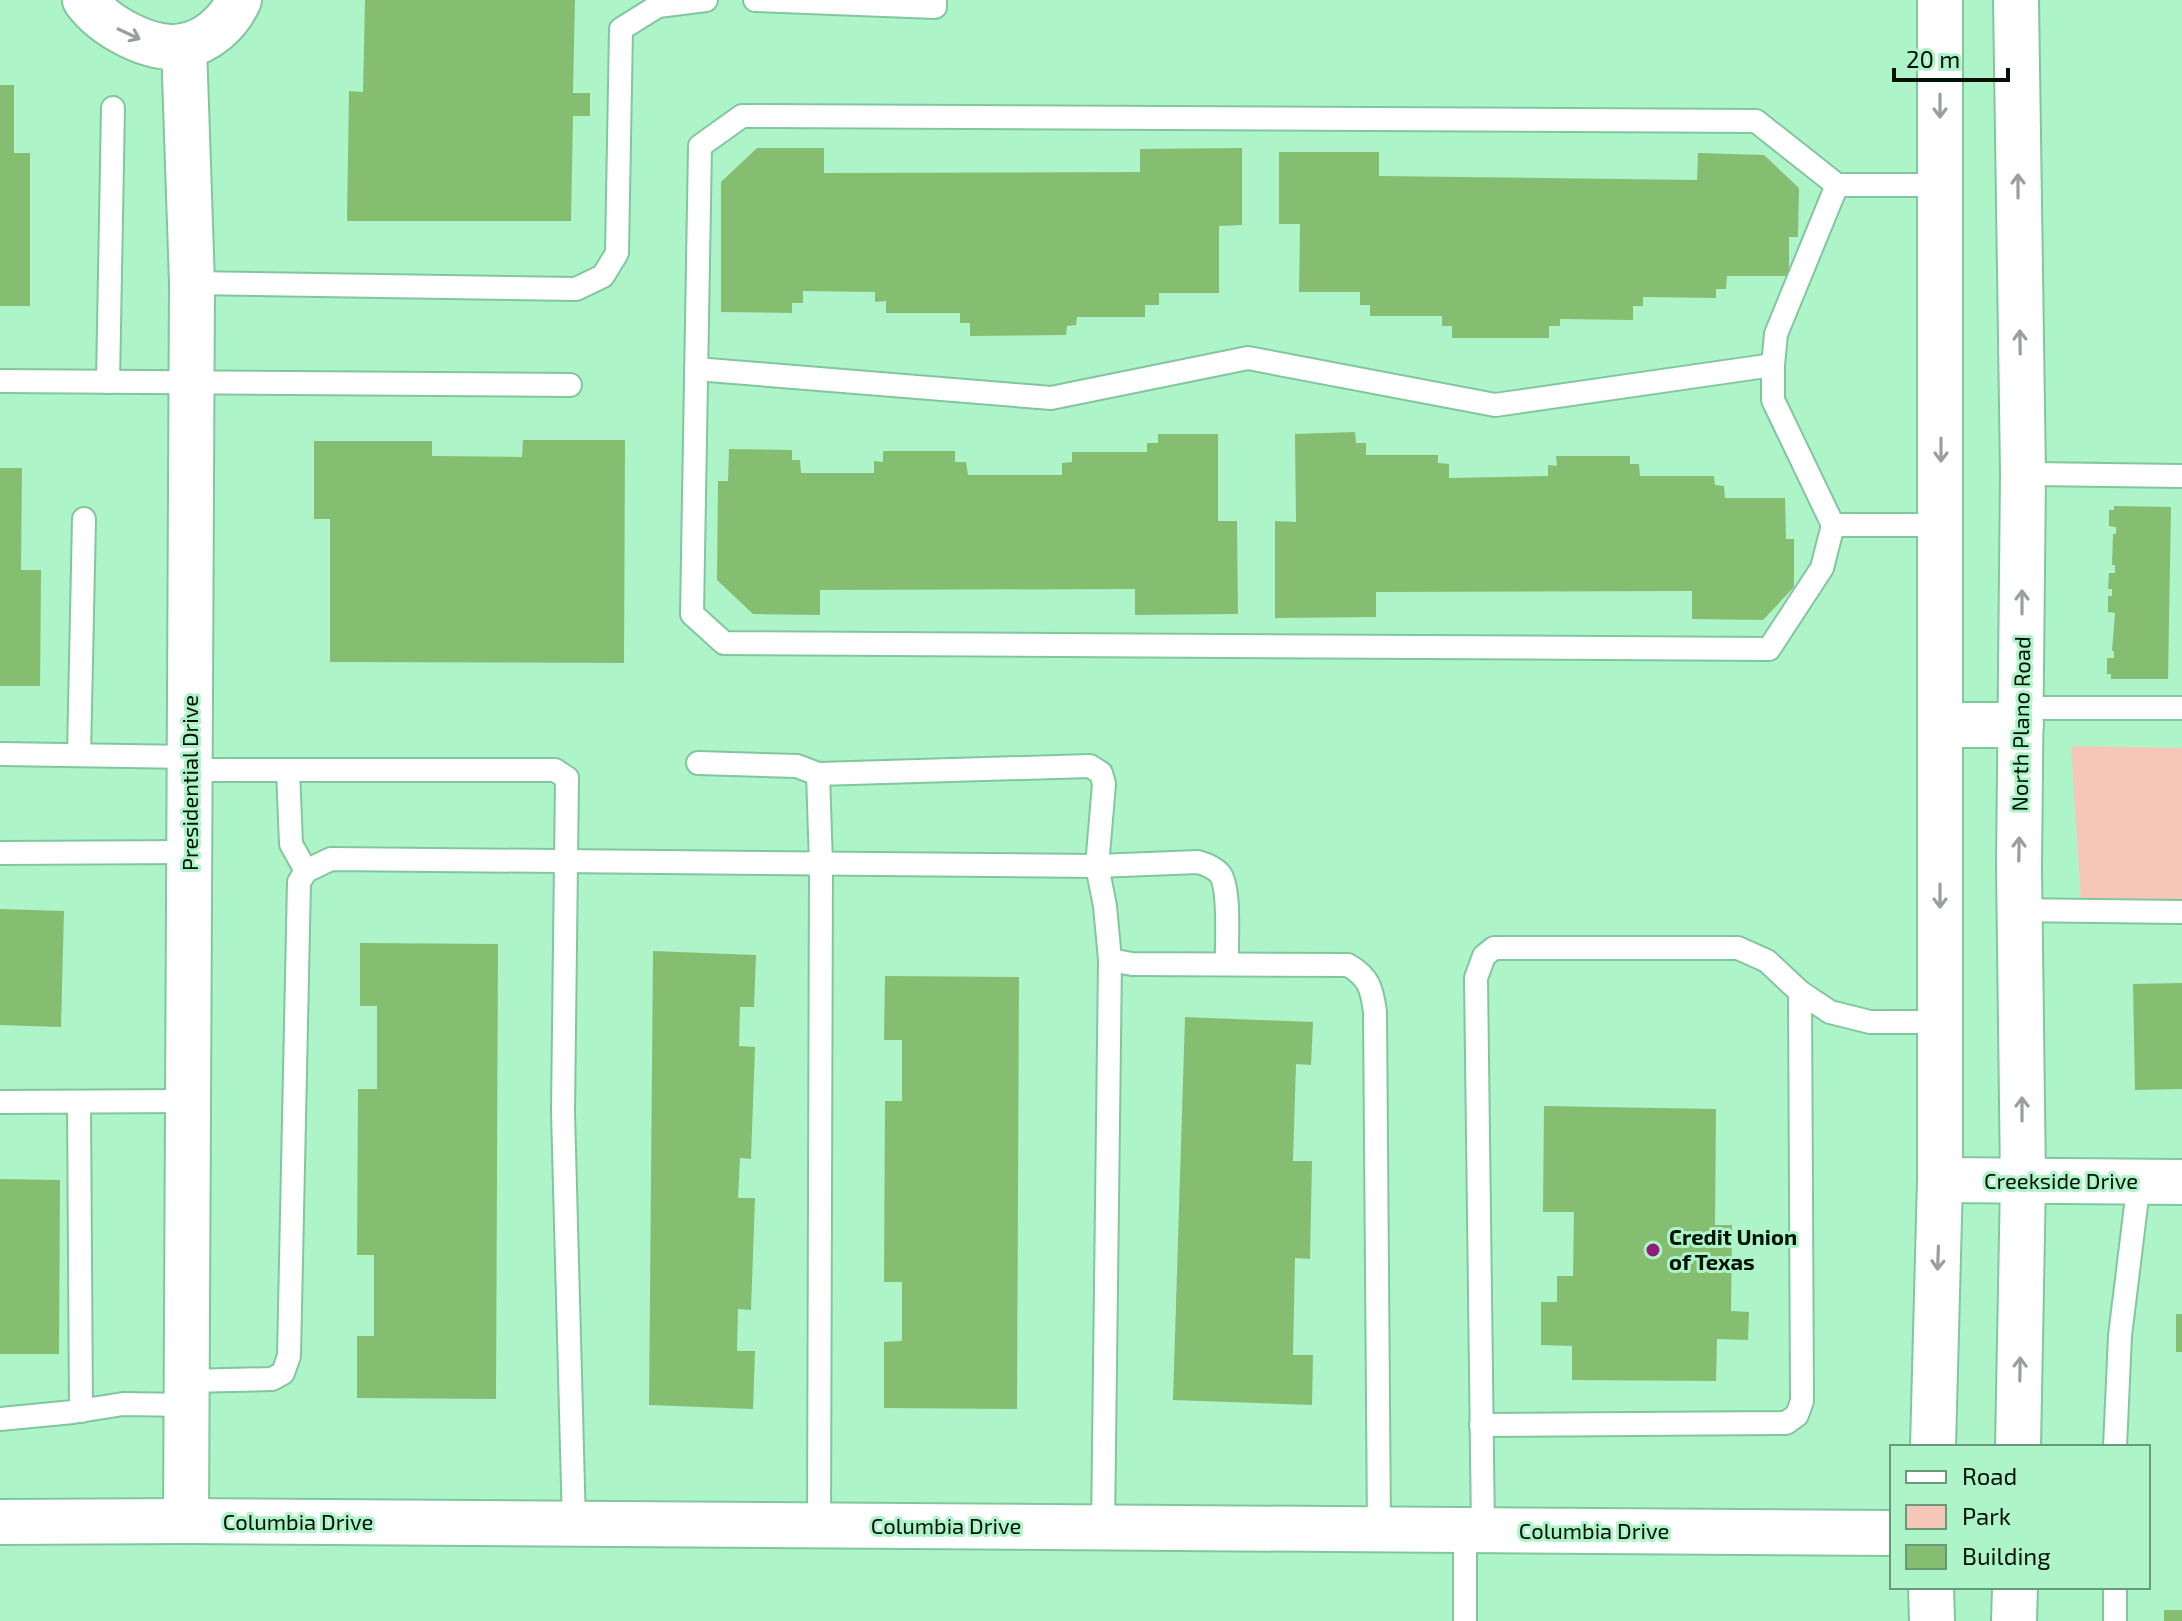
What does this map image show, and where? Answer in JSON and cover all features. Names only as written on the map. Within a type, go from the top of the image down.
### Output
[{"type":"street","points":[[85,0],[95,14],[129,36],[165,45],[184,46],[216,32],[239,0]]},
{"type":"street","points":[[1933,1445],[1941,1022],[1940,0]]},
{"type":"street","name":"North Plano Road","points":[[2016,0],[2023,474],[2023,1181],[2018,1445]]},
{"type":"street","name":"Presidential Drive","points":[[184,46],[192,283],[186,1521]]},
{"type":"street","points":[[1940,725],[2021,716]]},
{"type":"street","name":"Creekside Drive","points":[[1940,1180],[2182,1182]]},
{"type":"street","name":"Columbia Drive","points":[[0,1522],[1890,1533]]},
{"type":"street","points":[[1931,1589],[1932,1621]]},
{"type":"street","points":[[2014,1621],[2015,1589]]},
{"type":"lane","points":[[192,283],[576,289],[603,276],[617,253],[621,29],[658,6],[706,0]]},
{"type":"lane","points":[[755,0],[935,7],[935,0]]},
{"type":"lane","points":[[108,382],[113,108]]},
{"type":"lane","points":[[1837,185],[1776,334],[1773,365],[1773,400],[1833,525],[1822,568],[1769,649],[724,643],[692,614],[700,146],[742,116],[1756,121],[1837,185],[1940,185]]},
{"type":"lane","points":[[696,369],[1051,398],[1248,358],[1495,405],[1773,365]]},
{"type":"lane","points":[[0,381],[570,385]]},
{"type":"lane","points":[[2023,474],[2182,476]]},
{"type":"lane","points":[[79,755],[84,519]]},
{"type":"lane","points":[[1833,525],[1941,525]]},
{"type":"lane","points":[[2021,716],[2182,708]]},
{"type":"lane","points":[[0,754],[79,755],[288,770],[555,770],[567,778],[563,1112],[574,1524]]},
{"type":"lane","points":[[698,763],[797,766],[818,774],[1090,766],[1101,773],[1104,784],[1097,866],[1105,906],[1110,960],[1103,1528]]},
{"type":"lane","points":[[288,770],[291,844],[306,871]]},
{"type":"lane","points":[[818,774],[821,864],[819,1526]]},
{"type":"lane","points":[[0,853],[190,852]]},
{"type":"lane","points":[[0,1419],[81,1411],[272,1379],[283,1373],[289,1356],[299,882],[306,871],[331,859],[1097,866],[1198,862],[1207,864],[1219,873],[1225,886],[1227,964]]},
{"type":"lane","points":[[2021,910],[2182,912]]},
{"type":"lane","points":[[1465,1621],[1481,1425],[1476,978],[1484,956],[1494,948],[1738,948],[1767,961],[1800,992],[1830,1012],[1870,1022],[1941,1022]]},
{"type":"lane","points":[[1110,960],[1132,964],[1348,965],[1361,973],[1371,985],[1375,1012],[1379,1529]]},
{"type":"lane","points":[[1481,1425],[1786,1423],[1797,1415],[1802,1401],[1800,992]]},
{"type":"lane","points":[[0,1102],[188,1101]]},
{"type":"lane","points":[[79,1102],[81,1411]]},
{"type":"lane","points":[[2115,1445],[2120,1336],[2139,1181]]},
{"type":"lane","points":[[2115,1589],[2115,1621]]},
{"type":"green space","points":[[2071,746],[2182,748],[2182,920],[2082,918]]},
{"type":"building","points":[[365,0],[575,0],[573,93],[590,93],[590,116],[573,116],[571,221],[347,221],[349,91],[363,92]]},
{"type":"building","points":[[0,85],[14,85],[14,153],[30,153],[30,306],[0,306]]},
{"type":"building","points":[[757,148],[824,148],[824,173],[1140,172],[1140,149],[1242,148],[1242,225],[1219,226],[1219,293],[1159,293],[1159,305],[1145,305],[1145,317],[1077,317],[1076,325],[1067,326],[1066,335],[970,336],[970,323],[960,323],[960,313],[886,313],[886,301],[875,302],[875,292],[803,291],[803,303],[792,303],[792,313],[721,312],[721,182]]},
{"type":"building","points":[[1279,152],[1379,152],[1379,176],[1697,180],[1698,153],[1764,155],[1799,188],[1798,237],[1789,237],[1789,276],[1727,276],[1726,289],[1716,289],[1716,298],[1643,297],[1643,306],[1633,306],[1633,320],[1560,319],[1560,326],[1549,326],[1549,338],[1452,338],[1452,326],[1442,326],[1442,316],[1370,316],[1370,305],[1360,305],[1360,292],[1299,292],[1300,224],[1279,224]]},
{"type":"building","points":[[1355,432],[1356,443],[1366,443],[1366,455],[1438,455],[1438,463],[1449,464],[1449,478],[1548,476],[1548,465],[1557,466],[1556,456],[1630,456],[1630,464],[1639,464],[1640,476],[1714,476],[1715,485],[1724,486],[1725,498],[1785,498],[1786,539],[1794,539],[1794,587],[1763,620],[1692,619],[1692,591],[1376,592],[1376,617],[1275,618],[1275,521],[1296,522],[1295,434]]},
{"type":"building","points":[[1158,434],[1218,434],[1218,521],[1237,521],[1238,614],[1135,615],[1135,589],[820,590],[820,615],[753,614],[717,580],[718,481],[728,481],[729,449],[792,450],[792,460],[800,460],[801,473],[874,473],[874,461],[883,462],[883,451],[955,451],[955,462],[966,462],[968,475],[1062,475],[1062,463],[1072,462],[1072,452],[1147,452],[1147,443],[1158,443]]},
{"type":"building","points":[[523,440],[625,440],[624,663],[330,662],[330,519],[314,519],[314,441],[432,441],[432,456],[522,457]]},
{"type":"building","points":[[0,468],[22,468],[21,570],[41,570],[40,686],[0,686]]},
{"type":"building","points":[[2114,506],[2171,507],[2168,679],[2111,679],[2111,674],[2107,674],[2107,658],[2114,658],[2115,613],[2108,612],[2108,596],[2112,596],[2112,589],[2108,589],[2109,573],[2115,573],[2115,565],[2112,565],[2116,527],[2109,526],[2109,510],[2114,510]]},
{"type":"building","points":[[0,909],[64,911],[61,1027],[0,1025]]},
{"type":"building","points":[[360,943],[498,944],[496,1399],[357,1398],[357,1336],[374,1336],[374,1255],[357,1255],[358,1089],[377,1089],[377,1006],[360,1006]]},
{"type":"building","points":[[653,951],[756,955],[754,1007],[740,1007],[739,1046],[755,1047],[751,1159],[740,1158],[738,1198],[755,1198],[751,1310],[738,1309],[737,1351],[755,1351],[753,1409],[649,1405]]},
{"type":"building","points":[[885,976],[1019,977],[1017,1409],[884,1408],[884,1342],[902,1341],[902,1282],[884,1282],[885,1101],[902,1101],[902,1040],[884,1040]]},
{"type":"building","points":[[2182,983],[2182,1089],[2135,1090],[2133,984]]},
{"type":"building","points":[[1185,1017],[1313,1022],[1311,1065],[1296,1064],[1293,1161],[1312,1161],[1310,1259],[1295,1258],[1293,1355],[1313,1355],[1312,1405],[1173,1400]]},
{"type":"building","name":"Credit Union of Texas","points":[[1544,1106],[1716,1109],[1715,1225],[1732,1225],[1731,1311],[1749,1312],[1748,1340],[1717,1339],[1716,1381],[1572,1380],[1572,1346],[1541,1345],[1541,1302],[1557,1302],[1557,1276],[1573,1276],[1574,1212],[1543,1212]]},
{"type":"building","points":[[0,1179],[60,1180],[59,1354],[0,1354]]},
{"type":"building","points":[[2176,1314],[2182,1314],[2182,1352],[2176,1352]]},
{"type":"building","points":[[2164,1610],[2182,1610],[2182,1621],[2164,1621]]},
{"type":"place","name":"Credit Union of Texas","points":[[1653,1250]]}]
